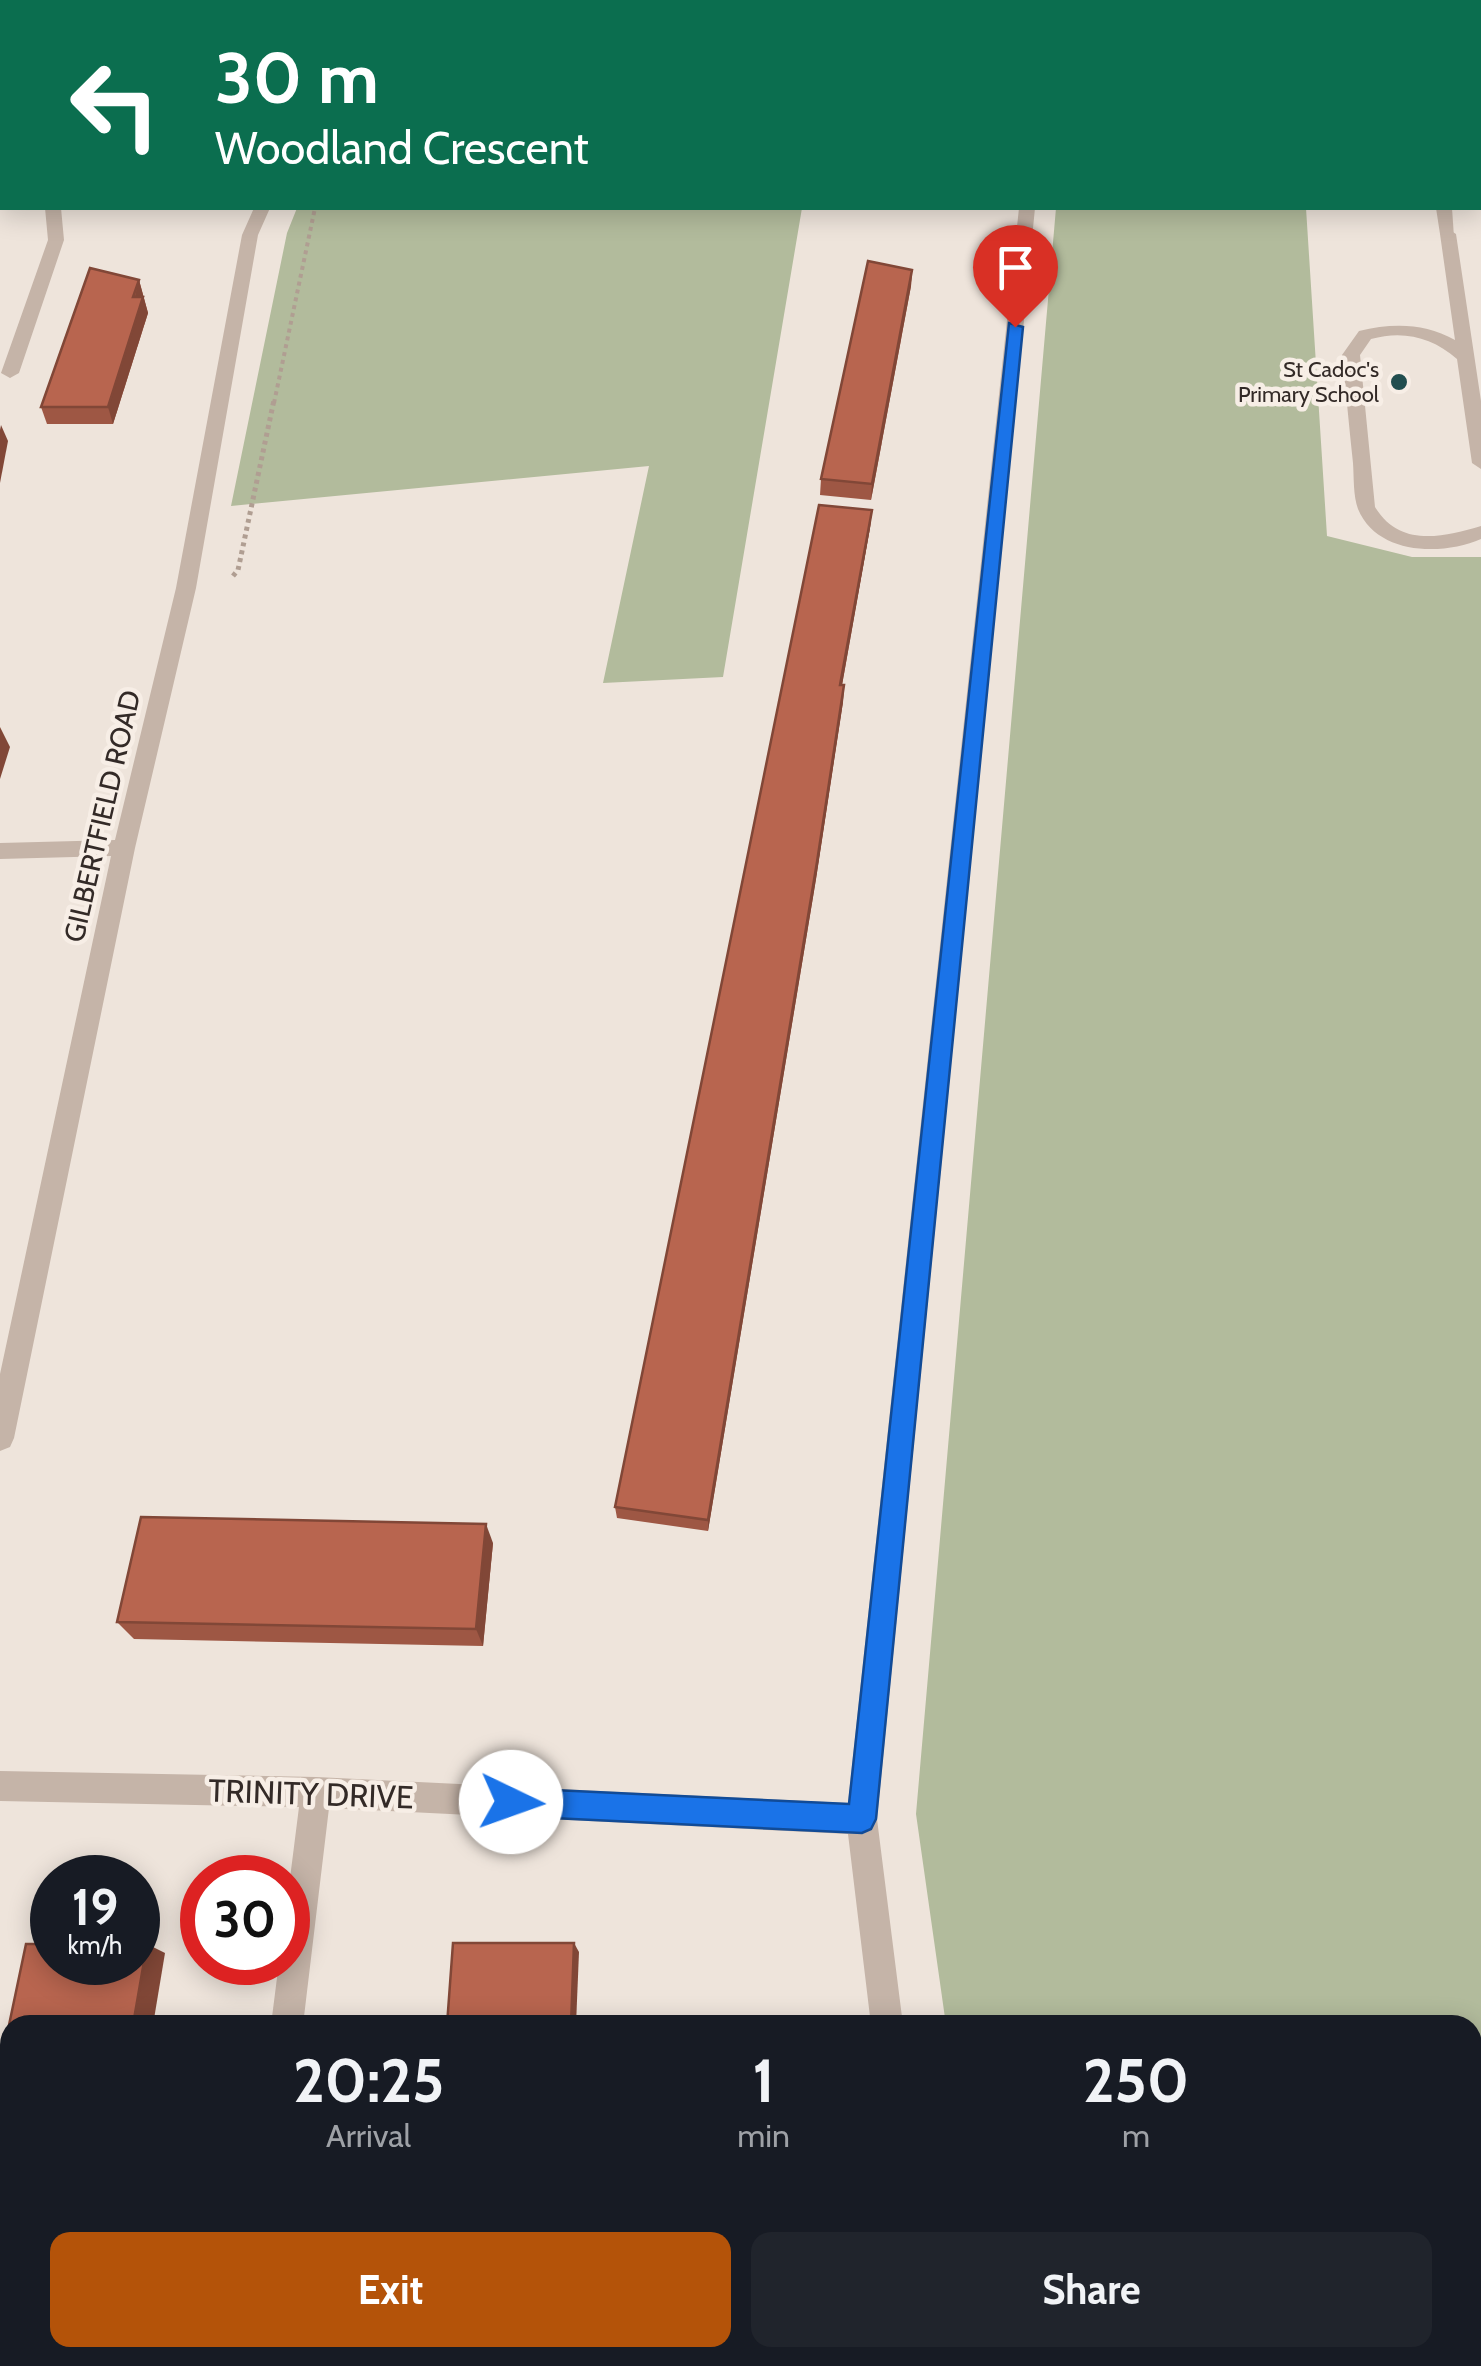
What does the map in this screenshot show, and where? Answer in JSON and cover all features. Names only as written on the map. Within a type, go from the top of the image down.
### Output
[{"type":"street","points":[[10,374],[56,240],[53,210]]},
{"type":"street","name":"GILBERTFIELD ROAD","points":[[0,1438],[124,848],[186,588],[250,235],[261,210]]},
{"type":"street","points":[[886,2015],[862,1819],[1027,210]]},
{"type":"street","points":[[1444,210],[1481,463]]},
{"type":"street","points":[[1466,357],[1442,337],[1403,329],[1365,334],[1351,355],[1371,520],[1400,538],[1438,544],[1481,532]]},
{"type":"street","points":[[0,342],[21,342]]},
{"type":"street","points":[[0,851],[124,848]]},
{"type":"street","name":"TRINITY DRIVE","points":[[0,1786],[316,1792],[862,1819]]},
{"type":"street","points":[[288,2015],[316,1792]]},
{"type":"path","points":[[186,588],[215,585],[231,579],[238,570],[315,210]]},
{"type":"green space","points":[[296,210],[802,210],[723,677],[603,683],[649,466],[231,506],[287,233]]},
{"type":"green space","points":[[1056,210],[1306,210],[1327,536],[1412,557],[1481,557],[1481,2015],[945,2015],[916,1814]]},
{"type":"building","points":[[868,261],[912,270],[872,484],[821,479]]},
{"type":"building","points":[[90,268],[139,280],[133,297],[143,297],[108,407],[41,407]]},
{"type":"building","points":[[819,505],[872,510],[840,685],[844,685],[817,862],[708,1520],[615,1507]]},
{"type":"building","points":[[141,1517],[486,1524],[476,1629],[117,1622]]},
{"type":"building","points":[[453,1943],[574,1943],[571,2015],[448,2015]]},
{"type":"building","points":[[26,1944],[30,1944],[30,1985],[140,1985],[135,2015],[11,2015]]},
{"type":"place","name":"St Cadoc's Primary School","points":[[1399,382]]},
{"type":"route","points":[[511,1802],[862,1819],[1015,327]]}]
